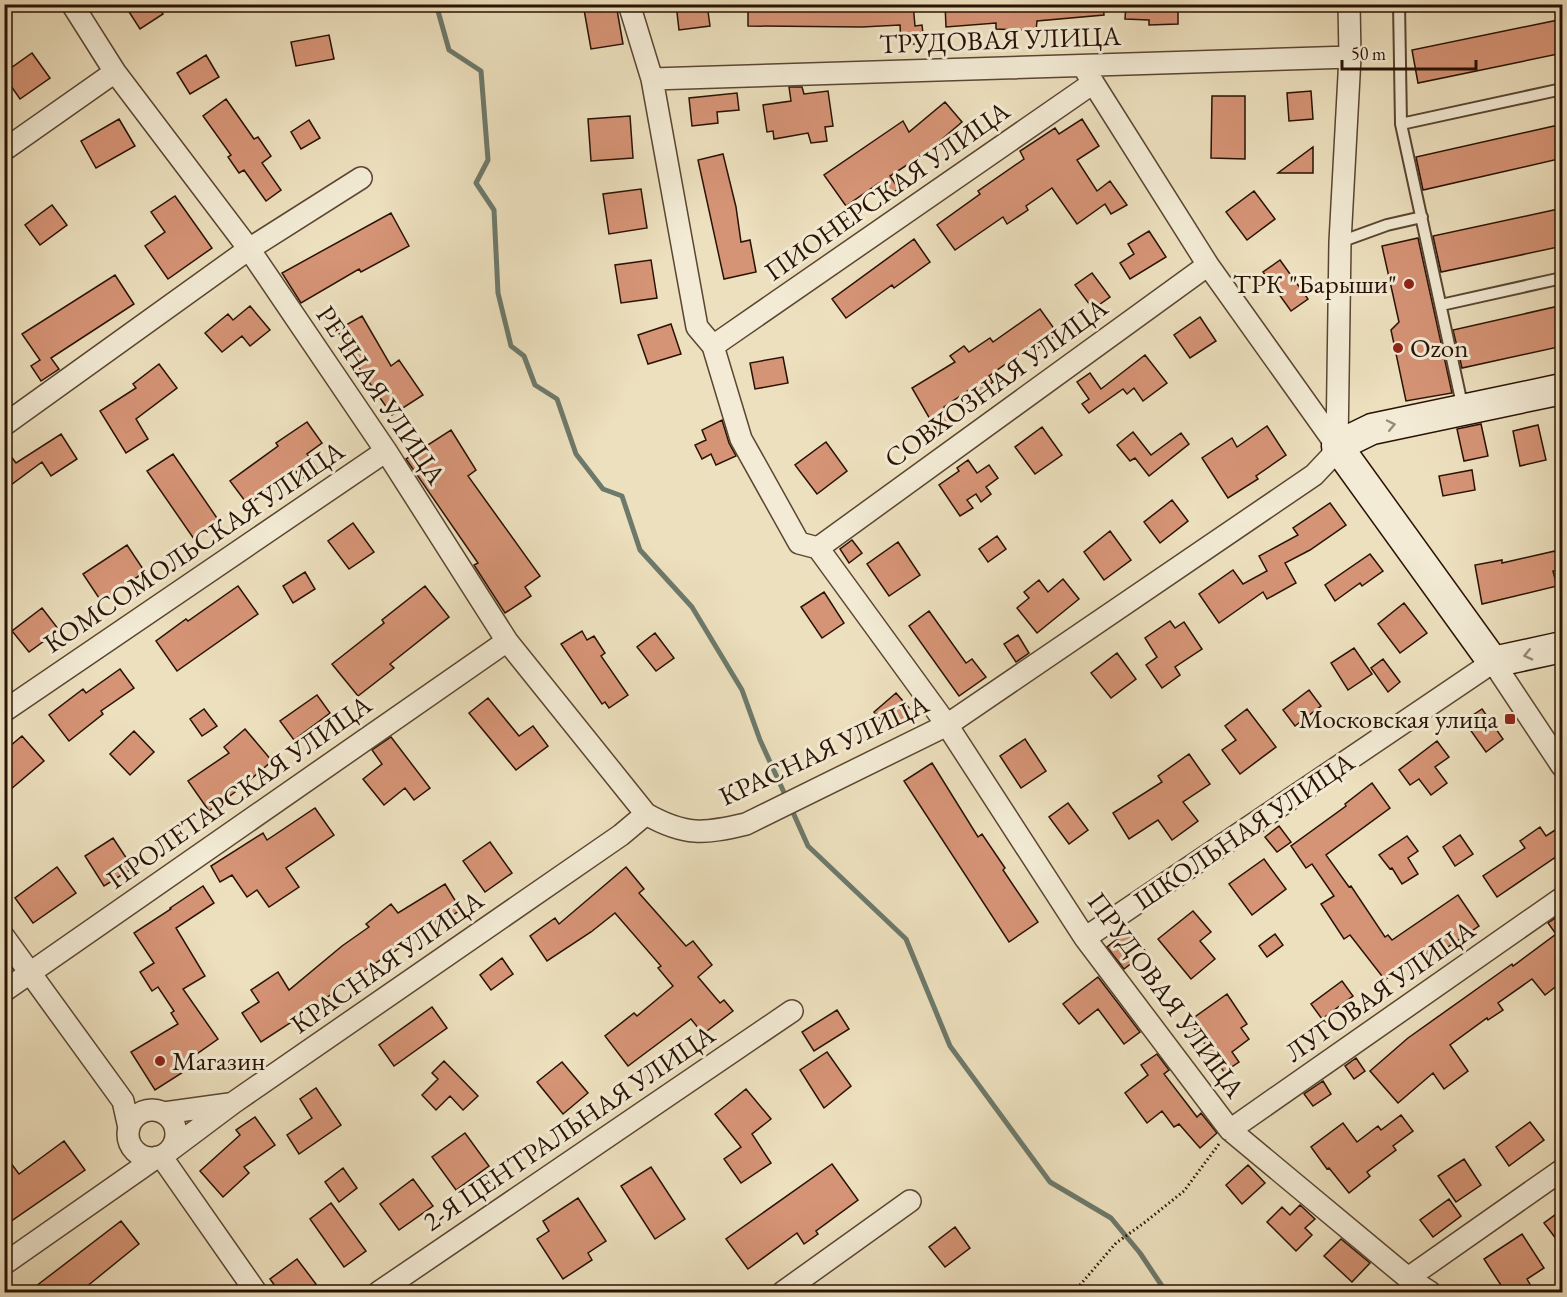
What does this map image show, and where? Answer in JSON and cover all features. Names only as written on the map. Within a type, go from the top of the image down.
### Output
[{"type":"street","name":"РЕЧНАЯ УЛИЦА","points":[[72,4],[115,72],[249,249],[386,451],[507,641],[646,814]]},
{"type":"street","points":[[629,4],[652,79],[698,327],[713,346],[741,440],[799,543],[818,548]]},
{"type":"street","points":[[1337,446],[1340,242],[1350,57],[1349,4]]},
{"type":"street","name":"ТРУДОВАЯ УЛИЦА","points":[[652,79],[1087,75],[1350,57]]},
{"type":"street","points":[[4,150],[115,72]]},
{"type":"street","points":[[1087,75],[1208,265],[1493,662],[1563,766]]},
{"type":"street","name":"ПИОНЕРСКАЯ УЛИЦА","points":[[713,346],[1087,75]]},
{"type":"street","points":[[4,425],[249,249],[361,178]]},
{"type":"street","name":"СОВХОЗНАЯ УЛИЦА","points":[[818,548],[1208,265]]},
{"type":"street","points":[[1337,446],[1372,429],[1563,389]]},
{"type":"street","name":"КРАСНАЯ УЛИЦА","points":[[4,1264],[156,1154],[621,835],[646,814],[669,827],[692,832],[726,829],[746,824],[947,725],[1314,475],[1330,458],[1337,446]]},
{"type":"street","name":"КОМСОМОЛЬСКАЯ УЛИЦА","points":[[4,711],[386,451]]},
{"type":"street","name":"ПРУДОВАЯ УЛИЦА","points":[[818,548],[947,725],[1086,938],[1230,1130],[1408,1278],[1430,1293]]},
{"type":"street","name":"ПРОЛЕТАРСКАЯ УЛИЦА","points":[[4,991],[507,641]]},
{"type":"street","name":"ШКОЛЬНАЯ УЛИЦА","points":[[1086,938],[1493,662],[1563,647]]},
{"type":"street","name":"ЛУГОВАЯ УЛИЦА","points":[[1230,1130],[1563,898]]},
{"type":"street","points":[[4,937],[123,1101],[129,1128]]},
{"type":"street","name":"2-Я ЦЕНТРАЛЬНАЯ УЛИЦА","points":[[379,1293],[792,1011]]},
{"type":"street","points":[[123,1101],[156,1111],[171,1119],[175,1126],[174,1144],[156,1154]]},
{"type":"street","name":"КРАСНАЯ УЛИЦА","points":[[156,1111],[232,1103]]},
{"type":"street","points":[[156,1111],[133,1119],[128,1136],[131,1145],[156,1154],[256,1293]]},
{"type":"street","points":[[1408,1278],[1563,1170]]},
{"type":"street","points":[[783,1293],[910,1201]]},
{"type":"lane","points":[[1399,4],[1401,124],[1462,409]]},
{"type":"lane","points":[[1401,124],[1563,89]]},
{"type":"lane","points":[[1340,242],[1388,225],[1422,217]]},
{"type":"lane","points":[[1441,305],[1563,278]]},
{"type":"path","points":[[1074,1293],[1116,1243],[1184,1191],[1230,1130]]},
{"type":"building","points":[[124,4],[157,4],[163,14],[140,29]]},
{"type":"building","points":[[583,4],[616,4],[623,44],[591,49]]},
{"type":"building","points":[[676,4],[707,4],[710,26],[679,30]]},
{"type":"building","points":[[748,4],[913,4],[915,26],[922,25],[924,43],[901,45],[900,25],[748,26]]},
{"type":"building","points":[[945,4],[1103,4],[1104,15],[1037,21],[1036,31],[996,29],[996,23],[946,27]]},
{"type":"building","points":[[1126,4],[1178,4],[1178,24],[1149,25],[1149,20],[1125,19]]},
{"type":"building","points":[[1563,19],[1563,53],[1418,83],[1412,50]]},
{"type":"building","points":[[329,35],[334,59],[296,66],[291,42]]},
{"type":"building","points":[[32,53],[50,78],[20,99],[4,73]]},
{"type":"building","points":[[206,55],[219,77],[190,94],[177,73]]},
{"type":"building","points":[[789,87],[802,87],[804,94],[828,91],[833,126],[825,127],[827,141],[811,143],[808,133],[774,139],[773,131],[767,132],[763,105],[791,101]]},
{"type":"building","points":[[1311,91],[1313,119],[1289,121],[1287,93]]},
{"type":"building","points":[[737,93],[739,110],[717,112],[718,123],[692,126],[689,98]]},
{"type":"building","points":[[1212,96],[1245,96],[1245,159],[1211,158]]},
{"type":"building","points":[[226,99],[254,139],[258,137],[271,156],[262,163],[281,190],[266,201],[244,170],[239,173],[228,157],[231,155],[203,116]]},
{"type":"building","points":[[945,102],[962,122],[927,152],[890,176],[899,189],[887,196],[879,183],[846,206],[824,175],[903,121],[909,132]]},
{"type":"building","points":[[630,116],[633,158],[591,161],[588,119]]},
{"type":"building","points":[[119,119],[135,146],[96,168],[81,141]]},
{"type":"building","points":[[1082,119],[1099,146],[1077,160],[1097,191],[1110,181],[1127,205],[1111,214],[1105,204],[1077,224],[1052,188],[1026,206],[1028,210],[1007,224],[1003,217],[955,250],[937,225],[980,194],[978,191],[1024,159],[1020,151],[1055,128],[1059,134]]},
{"type":"building","points":[[309,120],[320,138],[301,149],[291,132]]},
{"type":"building","points":[[1563,124],[1563,158],[1423,190],[1416,157]]},
{"type":"building","points":[[1313,147],[1313,173],[1278,173]]},
{"type":"building","points":[[723,154],[736,207],[741,242],[750,240],[756,272],[724,279],[698,160]]},
{"type":"building","points":[[641,189],[647,228],[609,234],[603,194]]},
{"type":"building","points":[[1254,191],[1275,219],[1247,240],[1226,212]]},
{"type":"building","points":[[175,196],[212,248],[168,279],[145,246],[165,232],[151,212]]},
{"type":"building","points":[[52,205],[67,225],[40,245],[25,225]]},
{"type":"building","points":[[1563,208],[1563,246],[1441,272],[1433,236]]},
{"type":"building","points":[[391,213],[409,246],[361,272],[359,269],[301,303],[282,273]]},
{"type":"building","points":[[1149,231],[1166,257],[1130,279],[1120,263],[1134,254],[1128,244]]},
{"type":"building","name":"ТРК \"Барыши\"","points":[[1418,238],[1452,393],[1406,401],[1391,330],[1399,322],[1382,246]]},
{"type":"building","points":[[914,239],[930,262],[894,288],[892,285],[846,318],[832,299]]},
{"type":"building","points":[[651,260],[657,298],[621,303],[615,265]]},
{"type":"building","points":[[1280,260],[1308,299],[1291,311],[1263,272]]},
{"type":"building","points":[[1092,273],[1110,297],[1093,309],[1075,285]]},
{"type":"building","points":[[115,275],[134,304],[51,358],[59,369],[41,381],[31,366],[40,360],[22,334]]},
{"type":"building","points":[[1563,305],[1563,346],[1462,368],[1453,330]]},
{"type":"building","points":[[250,306],[270,330],[250,346],[242,336],[222,352],[205,333],[228,314],[233,320]]},
{"type":"building","points":[[1040,309],[1058,334],[1031,353],[1028,348],[989,376],[993,382],[976,394],[972,388],[944,407],[954,423],[938,433],[912,388],[955,362],[950,356],[964,346],[969,352],[990,338],[993,342]]},
{"type":"building","points":[[362,316],[391,366],[399,360],[423,395],[392,415],[359,368],[337,330]]},
{"type":"building","points":[[1200,317],[1216,341],[1190,358],[1174,335]]},
{"type":"building","points":[[671,324],[681,354],[648,364],[638,335]]},
{"type":"building","points":[[1145,355],[1167,383],[1143,401],[1134,388],[1127,394],[1123,389],[1089,413],[1082,404],[1089,399],[1077,382],[1090,373],[1101,389]]},
{"type":"building","points":[[783,357],[788,383],[755,389],[750,363]]},
{"type":"building","points":[[159,364],[177,388],[136,419],[148,439],[126,453],[100,411],[136,388],[133,384]]},
{"type":"building","points":[[722,420],[729,443],[736,456],[716,465],[711,454],[702,459],[695,445],[706,440],[702,430]]},
{"type":"building","points":[[307,422],[322,443],[307,454],[317,468],[301,479],[295,470],[248,505],[230,481],[278,446],[276,443]]},
{"type":"building","points":[[1481,424],[1488,456],[1464,461],[1457,429]]},
{"type":"building","points":[[1538,425],[1546,460],[1520,466],[1513,431]]},
{"type":"building","points":[[1267,426],[1286,455],[1256,476],[1258,479],[1228,498],[1202,458],[1232,438],[1237,447]]},
{"type":"building","points":[[1042,427],[1062,455],[1035,474],[1015,447]]},
{"type":"building","points":[[451,430],[476,470],[468,476],[540,576],[525,587],[531,596],[505,613],[474,565],[478,563],[406,459]]},
{"type":"building","points":[[1133,432],[1151,455],[1181,433],[1189,444],[1149,476],[1135,458],[1130,461],[1117,445]]},
{"type":"building","points":[[61,434],[77,459],[51,476],[42,462],[4,490],[4,447],[16,463]]},
{"type":"building","points":[[826,442],[847,471],[817,494],[795,465]]},
{"type":"building","points":[[173,454],[219,521],[194,539],[147,471]]},
{"type":"building","points":[[968,460],[977,473],[989,465],[998,478],[986,487],[991,494],[981,502],[976,494],[967,500],[973,508],[960,516],[939,485],[959,471],[957,468]]},
{"type":"building","points":[[1472,470],[1475,490],[1443,496],[1439,476]]},
{"type":"building","points":[[1172,500],[1188,521],[1160,543],[1144,522]]},
{"type":"building","points":[[1330,503],[1346,525],[1310,550],[1285,563],[1296,583],[1267,599],[1263,592],[1219,623],[1199,594],[1233,570],[1243,584],[1267,571],[1259,556],[1298,535],[1293,528]]},
{"type":"building","points":[[353,523],[374,552],[349,569],[328,541]]},
{"type":"building","points":[[1110,531],[1131,560],[1104,580],[1084,552]]},
{"type":"building","points":[[997,536],[1006,549],[988,562],[979,549]]},
{"type":"building","points":[[852,540],[862,553],[849,563],[840,549]]},
{"type":"building","points":[[898,542],[920,575],[889,596],[867,564]]},
{"type":"building","points":[[127,545],[145,572],[101,601],[83,574]]},
{"type":"building","points":[[1555,551],[1560,570],[1553,571],[1557,586],[1482,604],[1475,565],[1502,560],[1502,563]]},
{"type":"building","points":[[1370,554],[1383,571],[1362,586],[1360,583],[1335,601],[1325,585]]},
{"type":"building","points":[[305,572],[315,589],[293,603],[283,586]]},
{"type":"building","points":[[1063,579],[1079,599],[1037,633],[1017,608],[1029,598],[1024,592],[1039,580],[1048,592]]},
{"type":"building","points":[[238,586],[258,614],[177,671],[156,641]]},
{"type":"building","points":[[425,586],[449,617],[390,664],[394,668],[358,696],[332,664],[384,623],[382,620]]},
{"type":"building","points":[[824,592],[844,623],[822,638],[801,607]]},
{"type":"building","points":[[1404,603],[1427,633],[1400,653],[1378,624]]},
{"type":"building","points":[[42,608],[59,630],[29,652],[12,631]]},
{"type":"building","points":[[929,611],[966,663],[972,659],[986,677],[959,696],[909,626]]},
{"type":"building","points":[[1170,621],[1175,628],[1184,622],[1202,649],[1175,667],[1180,675],[1162,688],[1146,665],[1157,657],[1145,638]]},
{"type":"building","points":[[582,631],[587,640],[594,636],[605,653],[601,656],[628,695],[609,708],[605,702],[602,704],[561,644]]},
{"type":"building","points":[[655,633],[674,658],[656,671],[637,647]]},
{"type":"building","points":[[1018,635],[1029,653],[1016,662],[1004,644]]},
{"type":"building","points":[[1354,648],[1372,674],[1348,690],[1331,663]]},
{"type":"building","points":[[1117,653],[1136,679],[1111,698],[1091,673]]},
{"type":"building","points":[[1383,659],[1400,682],[1388,692],[1371,668]]},
{"type":"building","points":[[120,669],[134,688],[101,711],[103,714],[69,741],[49,715],[83,689],[86,693]]},
{"type":"building","points":[[1309,690],[1321,706],[1295,726],[1283,710]]},
{"type":"building","points":[[896,693],[909,708],[904,712],[909,718],[896,729],[891,723],[887,726],[874,712]]},
{"type":"building","points":[[317,695],[330,713],[294,740],[280,721]]},
{"type":"building","points":[[488,698],[519,736],[533,726],[548,746],[516,770],[469,713]]},
{"type":"building","points":[[204,709],[217,726],[202,736],[190,719]]},
{"type":"building","points":[[1247,709],[1276,747],[1240,774],[1222,750],[1236,740],[1225,726]]},
{"type":"building","points":[[1482,709],[1503,739],[1486,752],[1464,721]]},
{"type":"building","points":[[245,729],[272,761],[209,811],[188,781],[229,753],[224,747]]},
{"type":"building","points":[[134,731],[154,752],[130,775],[110,754]]},
{"type":"building","points":[[22,736],[44,761],[4,795],[4,751]]},
{"type":"building","points":[[391,737],[430,788],[414,800],[405,788],[384,805],[363,779],[382,764],[372,750]]},
{"type":"building","points":[[1025,739],[1046,771],[1021,788],[1000,756]]},
{"type":"building","points":[[1437,741],[1449,757],[1435,767],[1447,783],[1431,795],[1419,779],[1410,785],[1399,770]]},
{"type":"building","points":[[1189,754],[1210,784],[1183,802],[1198,821],[1172,840],[1158,820],[1129,839],[1113,813],[1162,782],[1158,776]]},
{"type":"building","points":[[932,763],[978,837],[982,834],[1038,922],[1009,942],[904,781]]},
{"type":"building","points":[[1372,783],[1390,808],[1326,855],[1349,887],[1351,886],[1385,937],[1388,935],[1392,940],[1458,895],[1479,926],[1430,959],[1423,950],[1385,980],[1350,935],[1344,939],[1321,904],[1334,896],[1312,864],[1306,868],[1291,846],[1346,806],[1345,804]]},
{"type":"building","points":[[1068,803],[1088,830],[1069,844],[1049,817]]},
{"type":"building","points":[[315,808],[334,835],[286,868],[299,887],[269,907],[257,890],[247,897],[232,875],[220,882],[211,866],[263,833],[267,840]]},
{"type":"building","points":[[1563,825],[1563,852],[1497,897],[1483,876],[1525,848],[1520,841],[1540,827],[1546,836]]},
{"type":"building","points":[[1279,826],[1291,842],[1277,852],[1265,837]]},
{"type":"building","points":[[1460,835],[1473,854],[1455,866],[1443,847]]},
{"type":"building","points":[[1407,836],[1418,851],[1408,858],[1418,874],[1402,884],[1392,868],[1390,869],[1379,855]]},
{"type":"building","points":[[113,838],[133,868],[104,886],[85,856]]},
{"type":"building","points":[[490,842],[512,873],[485,892],[463,861]]},
{"type":"building","points":[[1264,859],[1286,889],[1252,915],[1229,884]]},
{"type":"building","points":[[57,867],[76,893],[33,923],[15,898]]},
{"type":"building","points":[[626,867],[644,889],[639,893],[686,946],[693,941],[712,965],[698,977],[720,1003],[724,1000],[733,1011],[703,1034],[691,1019],[628,1066],[605,1036],[634,1013],[637,1016],[673,986],[658,968],[661,966],[615,913],[547,961],[530,936],[555,918],[559,924]]},
{"type":"building","points":[[445,884],[461,910],[432,928],[430,924],[390,955],[360,974],[359,972],[319,1004],[261,1042],[242,1013],[259,1002],[251,990],[278,972],[289,990],[369,927],[366,924],[391,904],[398,913]]},
{"type":"building","points":[[203,886],[214,903],[176,928],[205,976],[183,989],[218,1039],[184,1063],[188,1069],[155,1090],[131,1052],[178,1024],[171,1013],[174,1011],[158,987],[152,991],[140,972],[154,963],[134,933]]},
{"type":"building","points":[[1193,911],[1211,932],[1200,941],[1215,959],[1191,979],[1158,939]]},
{"type":"building","points":[[1563,913],[1563,981],[1545,995],[1532,979],[1498,1003],[1503,1010],[1488,1020],[1487,1018],[1450,1045],[1468,1071],[1444,1089],[1433,1073],[1398,1103],[1370,1071],[1408,1038],[1556,934],[1548,923]]},
{"type":"building","points":[[1129,930],[1146,952],[1124,969],[1107,947]]},
{"type":"building","points":[[1275,934],[1283,945],[1267,957],[1259,946]]},
{"type":"building","points":[[502,958],[513,974],[491,990],[480,975]]},
{"type":"building","points":[[1098,977],[1140,1032],[1124,1044],[1098,1009],[1079,1024],[1063,1004]]},
{"type":"building","points":[[1342,981],[1353,996],[1322,1019],[1311,1004]]},
{"type":"building","points":[[1227,994],[1247,1024],[1241,1028],[1249,1039],[1232,1052],[1239,1062],[1224,1072],[1189,1021]]},
{"type":"building","points":[[432,1007],[447,1028],[394,1066],[379,1045]]},
{"type":"building","points":[[837,1010],[849,1029],[814,1051],[802,1032]]},
{"type":"building","points":[[827,1052],[851,1086],[824,1108],[800,1070]]},
{"type":"building","points":[[1157,1054],[1169,1070],[1164,1074],[1197,1117],[1201,1113],[1217,1133],[1200,1148],[1179,1124],[1174,1127],[1162,1111],[1147,1123],[1125,1093],[1148,1075],[1141,1065]]},
{"type":"building","points":[[1356,1058],[1365,1071],[1354,1079],[1345,1066]]},
{"type":"building","points":[[444,1061],[478,1096],[463,1110],[450,1096],[436,1110],[422,1095],[438,1079],[432,1073]]},
{"type":"building","points":[[562,1062],[588,1093],[563,1114],[537,1082]]},
{"type":"building","points":[[1323,1081],[1331,1094],[1313,1106],[1304,1094]]},
{"type":"building","points":[[316,1088],[341,1125],[299,1154],[287,1135],[312,1118],[300,1099]]},
{"type":"building","points":[[746,1089],[771,1119],[752,1134],[771,1163],[741,1183],[724,1159],[741,1147],[715,1114]]},
{"type":"building","points":[[1401,1115],[1413,1131],[1393,1146],[1396,1150],[1367,1172],[1370,1176],[1349,1193],[1311,1147],[1343,1123],[1357,1142],[1378,1126],[1381,1130]]},
{"type":"building","points":[[255,1117],[275,1145],[244,1167],[249,1173],[223,1197],[200,1171],[240,1135],[236,1130]]},
{"type":"building","points":[[1530,1122],[1544,1140],[1509,1166],[1496,1147]]},
{"type":"building","points":[[465,1133],[489,1166],[456,1190],[432,1157]]},
{"type":"building","points":[[64,1141],[85,1170],[4,1226],[4,1154],[19,1174]]},
{"type":"building","points":[[1464,1159],[1481,1185],[1456,1202],[1438,1176]]},
{"type":"building","points":[[832,1164],[858,1200],[816,1231],[818,1234],[804,1244],[797,1233],[748,1269],[726,1239]]},
{"type":"building","points":[[1248,1165],[1265,1183],[1242,1204],[1226,1185]]},
{"type":"building","points":[[651,1167],[685,1219],[655,1239],[621,1186]]},
{"type":"building","points":[[343,1168],[357,1188],[339,1202],[325,1182]]},
{"type":"building","points":[[413,1179],[433,1206],[399,1230],[380,1204]]},
{"type":"building","points":[[578,1198],[606,1241],[588,1253],[592,1260],[563,1279],[537,1239],[549,1231],[543,1221]]},
{"type":"building","points":[[1449,1199],[1461,1216],[1433,1237],[1420,1220]]},
{"type":"building","points":[[331,1203],[366,1251],[344,1267],[310,1219]]},
{"type":"building","points":[[1300,1205],[1315,1219],[1305,1228],[1312,1235],[1296,1251],[1267,1222],[1282,1207],[1290,1215]]},
{"type":"building","points":[[1563,1209],[1563,1248],[1544,1223]]},
{"type":"building","points":[[121,1221],[139,1244],[78,1293],[27,1293]]},
{"type":"building","points":[[955,1227],[970,1248],[945,1267],[929,1247]]},
{"type":"building","points":[[1522,1234],[1544,1268],[1527,1279],[1535,1293],[1506,1293],[1484,1259]]},
{"type":"building","points":[[1341,1239],[1370,1263],[1352,1282],[1324,1256]]},
{"type":"building","points":[[297,1259],[316,1284],[304,1293],[280,1293],[270,1279]]},
{"type":"waterway","points":[[440,4],[438,11],[449,50],[481,71],[488,160],[476,183],[494,210],[498,293],[511,346],[524,356],[535,385],[557,399],[576,454],[603,489],[622,496],[640,550],[692,607],[742,690],[760,740],[787,799]]},
{"type":"waterway","points":[[791,808],[808,846],[906,939],[950,1046],[1050,1182],[1111,1218],[1140,1253],[1166,1292]]},
{"type":"place","name":"ТРК \"Барыши\"","points":[[1409,284]]},
{"type":"place","name":"Ozon","points":[[1398,348]]},
{"type":"place","name":"Московская улица","points":[[1510,719]]},
{"type":"place","name":"Магазин","points":[[160,1061]]}]
